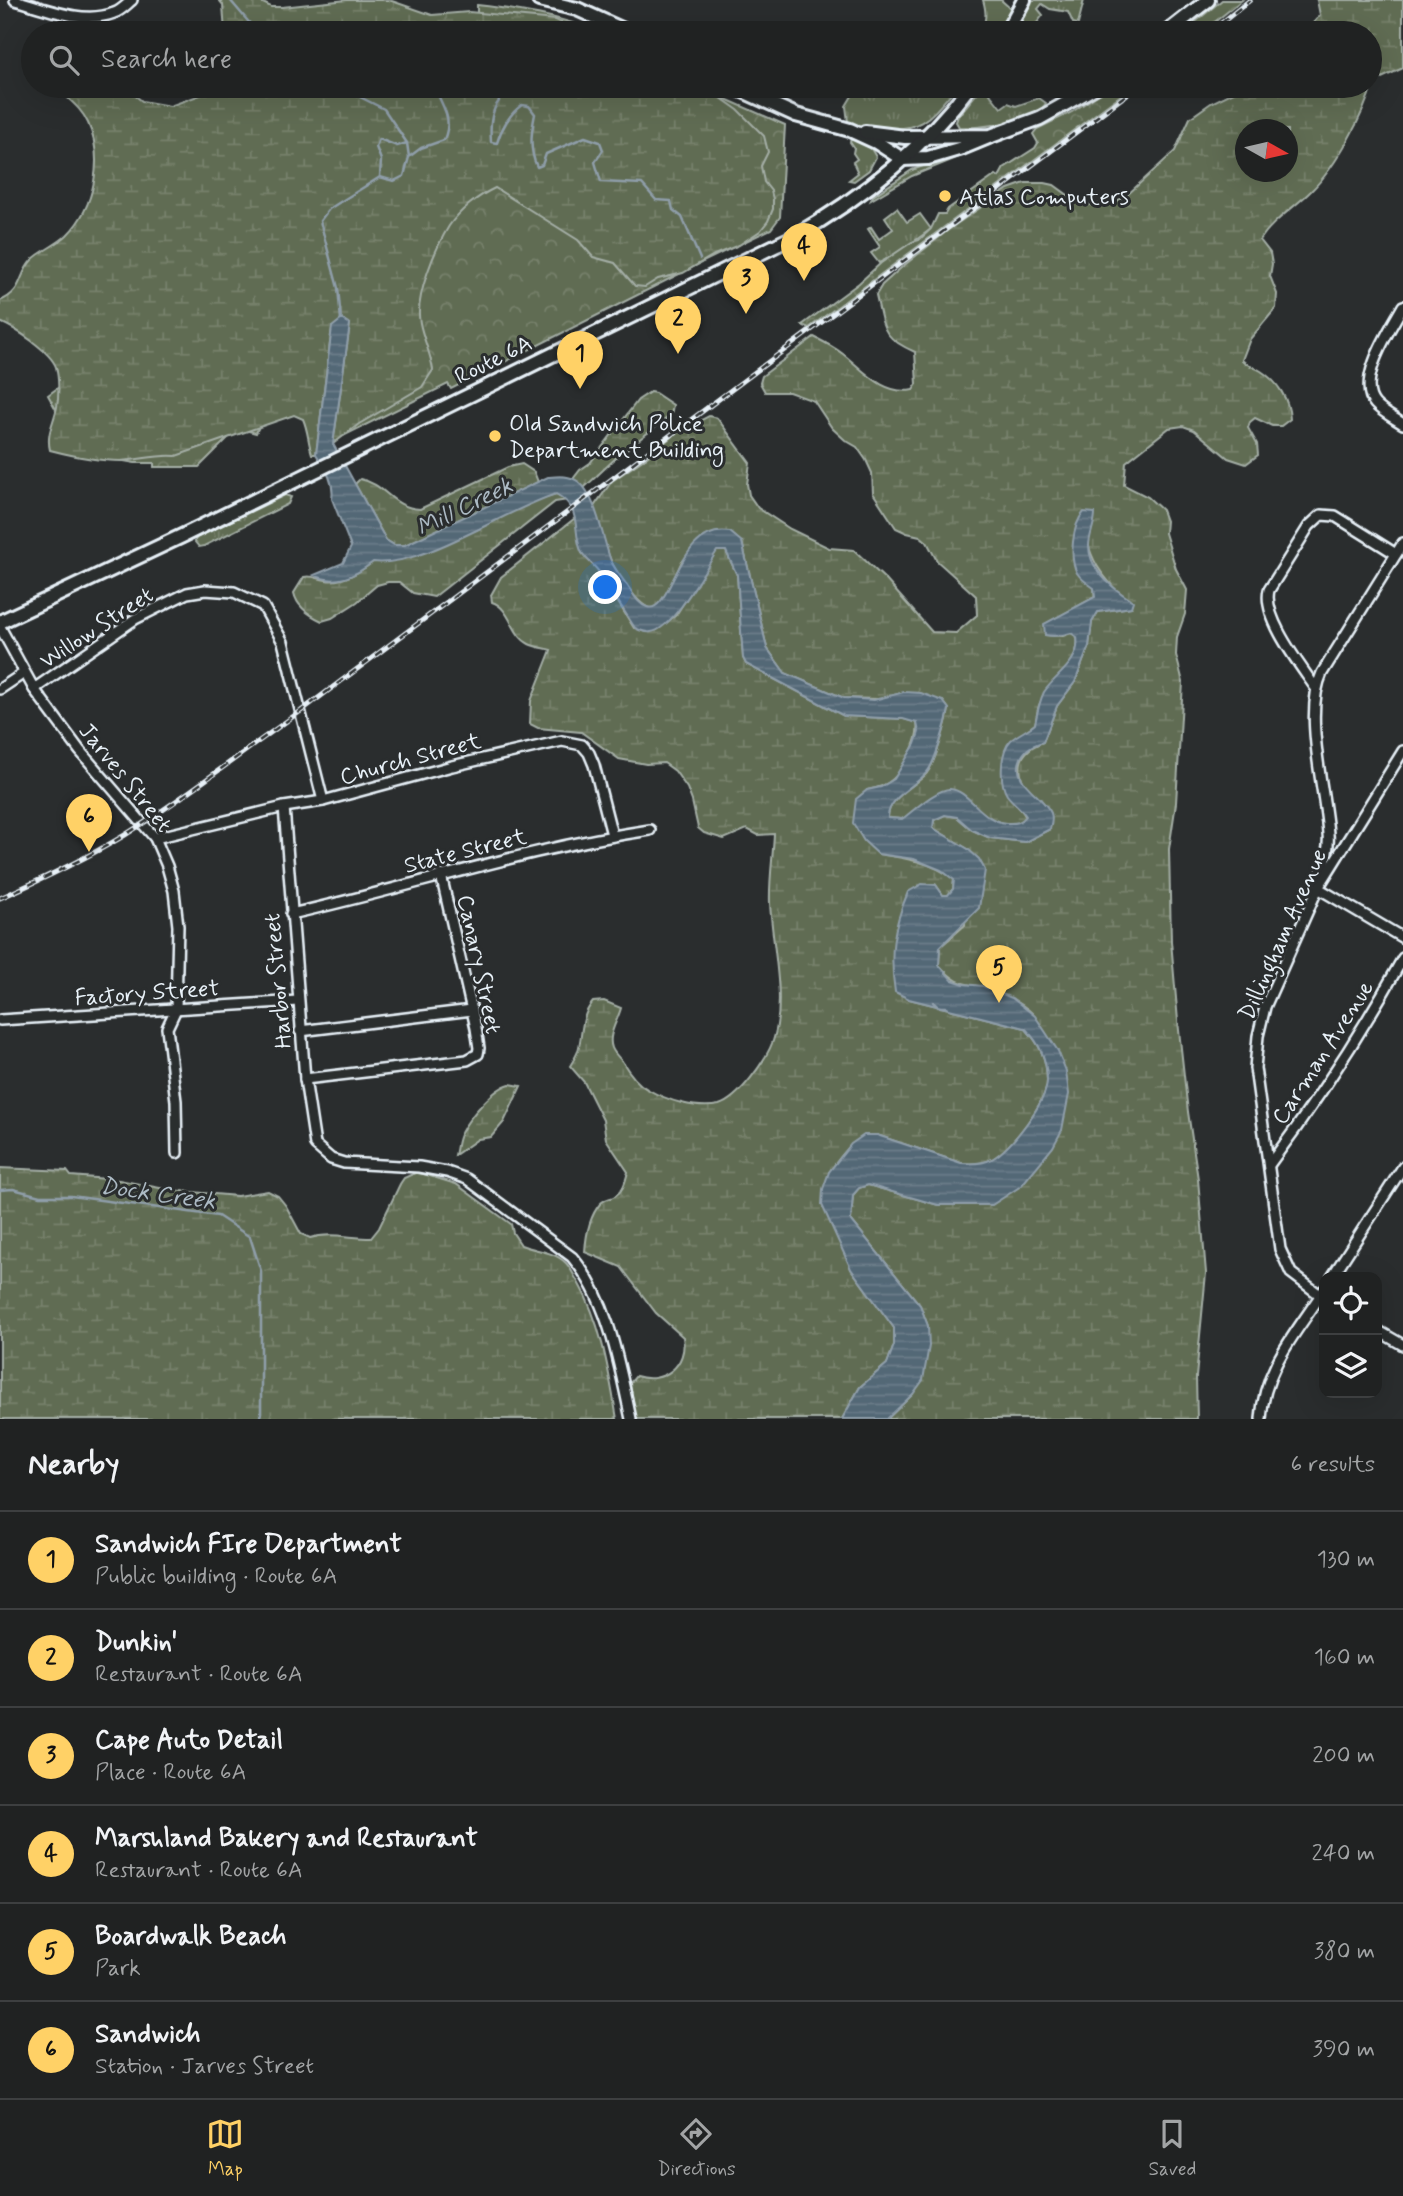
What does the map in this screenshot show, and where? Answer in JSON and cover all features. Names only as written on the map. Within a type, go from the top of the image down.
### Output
[{"type":"main road","points":[[539,0],[577,9],[604,21]]},
{"type":"main road","points":[[1013,21],[1024,0]]},
{"type":"main road","points":[[1181,21],[1208,0]]},
{"type":"main road","points":[[758,98],[796,116],[850,130],[905,137],[991,136]]},
{"type":"main road","name":"Route 6A","points":[[0,625],[778,245],[853,198],[902,159],[928,135],[960,98]]},
{"type":"main road","points":[[850,130],[876,142],[902,159],[928,158],[1040,118],[1076,98]]},
{"type":"street","points":[[15,0],[89,17],[116,13],[132,0]]},
{"type":"street","points":[[1403,306],[1375,358],[1370,383],[1370,396],[1376,405],[1403,424]]},
{"type":"street","points":[[1396,554],[1335,516],[1321,515],[1309,526],[1269,590],[1267,602],[1284,641],[1315,687],[1317,735],[1329,838],[1318,888],[1403,938]]},
{"type":"street","points":[[1315,687],[1403,543]]},
{"type":"street","name":"Willow Street","points":[[34,689],[135,619],[187,593],[205,590],[234,592],[263,606],[284,642],[323,801]]},
{"type":"street","name":"Jarves Street","points":[[0,625],[34,689],[89,762],[155,838],[167,866],[177,909],[176,1009],[167,1028],[176,1101],[177,1153]]},
{"type":"street","points":[[0,689],[24,673]]},
{"type":"street","name":"Church Street","points":[[155,838],[284,807],[323,801],[521,749],[562,741],[582,745],[594,765],[612,835]]},
{"type":"street","name":"Dillingham Avenue","points":[[1319,1292],[1291,1273],[1280,1250],[1255,1068],[1258,1036],[1265,1007],[1318,888],[1403,751]]},
{"type":"street","name":"Harbor Street","points":[[284,807],[300,1031],[312,1139],[318,1150],[331,1159],[344,1163],[419,1167],[467,1179],[572,1257],[602,1307],[631,1419]]},
{"type":"street","name":"State Street","points":[[291,914],[367,897],[441,875],[612,835],[650,830]]},
{"type":"street","name":"Canary Street","points":[[305,1079],[473,1058],[478,1055],[472,1010],[441,875]]},
{"type":"street","name":"Carman Avenue","points":[[1269,1165],[1306,1115],[1377,1005],[1403,958]]},
{"type":"street","name":"Factory Street","points":[[0,1020],[298,1001]]},
{"type":"street","points":[[300,1031],[472,1010]]},
{"type":"street","points":[[1335,1272],[1403,1167]]},
{"type":"street","points":[[1261,1419],[1262,1398],[1270,1373],[1319,1301]]},
{"type":"street","points":[[1382,1333],[1403,1345]]},
{"type":"green space","points":[[219,0],[257,0],[271,7],[282,7],[347,0],[389,0],[432,15],[469,12],[558,21],[224,21],[223,5]]},
{"type":"green space","points":[[983,0],[1001,0],[1011,9],[1004,21],[984,21]]},
{"type":"green space","points":[[1031,0],[1084,0],[1079,21],[1072,21],[1068,12],[1050,9],[1042,4],[1038,9],[1043,15],[1038,21],[1021,21]]},
{"type":"green space","points":[[1222,0],[1242,0],[1216,21],[1197,21]]},
{"type":"green space","points":[[1317,0],[1403,0],[1403,68],[1382,78],[1382,21],[1315,21],[1320,15]]},
{"type":"green space","points":[[477,5],[566,21],[477,21]]},
{"type":"green space","points":[[68,98],[138,98],[170,106],[192,98],[721,98],[738,110],[764,136],[768,152],[761,166],[764,182],[771,191],[773,209],[760,231],[739,245],[714,255],[683,273],[658,279],[645,287],[635,286],[615,263],[593,257],[578,240],[495,188],[470,204],[453,220],[427,273],[419,313],[433,370],[422,387],[359,424],[333,444],[350,324],[332,327],[316,454],[312,454],[303,419],[294,415],[176,456],[121,461],[85,458],[50,450],[50,433],[58,398],[56,367],[40,347],[0,322],[0,301],[17,288],[32,260],[63,239],[77,224],[90,196],[96,166],[93,137],[85,117]]},
{"type":"green space","points":[[691,98],[723,98],[785,125],[780,217],[771,229],[703,262],[688,229],[701,263],[451,389],[448,384],[327,444],[324,424],[270,402],[256,433],[238,428],[199,467],[154,467],[154,463],[135,463],[80,453],[48,395],[96,360],[410,172],[651,205]]},
{"type":"green space","points":[[851,98],[947,98],[917,125],[895,129],[864,127],[848,122],[846,106]]},
{"type":"green space","points":[[973,98],[993,98],[1001,108],[1008,103],[1016,106],[1039,98],[1046,103],[1031,115],[993,125],[959,127],[956,122]]},
{"type":"green space","points":[[1093,98],[1117,98],[809,328],[802,325],[859,283],[881,263],[919,240],[931,229],[938,214],[945,214],[948,209],[996,175],[999,177],[1004,168],[1035,148],[1038,143],[1033,134],[1037,129]]},
{"type":"green space","points":[[1221,98],[1368,98],[1356,125],[1330,168],[1311,191],[1277,220],[1260,240],[1270,253],[1270,276],[1277,294],[1276,308],[1250,339],[1242,360],[1267,375],[1277,386],[1285,398],[1290,419],[1281,426],[1272,426],[1255,418],[1250,422],[1248,428],[1257,444],[1258,455],[1246,464],[1228,458],[1194,430],[1183,426],[1169,428],[1126,462],[1124,485],[1148,497],[1162,510],[1166,521],[1165,533],[1176,569],[1187,590],[1185,614],[1177,637],[1176,655],[1183,682],[1176,803],[1169,849],[1171,941],[1206,1273],[1196,1377],[1197,1419],[887,1419],[913,1394],[928,1326],[920,1305],[851,1220],[853,1195],[859,1188],[868,1185],[938,1205],[1062,1130],[1033,1014],[1006,996],[960,982],[939,965],[940,947],[965,925],[968,849],[933,828],[934,820],[945,815],[957,817],[972,830],[990,838],[1025,842],[1050,829],[1028,794],[1020,770],[1022,759],[1029,749],[1043,742],[1057,706],[1075,682],[1089,646],[1092,622],[1098,612],[1131,607],[1101,572],[1089,547],[1073,544],[1074,564],[1094,588],[1095,597],[1045,624],[1045,635],[1063,636],[1071,633],[1077,637],[1075,655],[1040,703],[1035,724],[1007,748],[1003,763],[1007,793],[1026,817],[1018,823],[1000,823],[981,812],[959,792],[902,819],[888,818],[897,798],[930,768],[949,709],[943,701],[844,698],[785,673],[767,648],[742,542],[682,561],[662,600],[654,608],[649,608],[636,598],[611,561],[593,508],[612,481],[676,433],[709,416],[717,418],[750,463],[747,484],[749,495],[758,508],[790,529],[829,548],[854,550],[886,580],[932,632],[956,633],[977,615],[976,596],[937,561],[927,542],[920,536],[896,528],[873,493],[872,473],[866,460],[857,447],[832,428],[814,401],[789,392],[765,392],[760,383],[762,376],[814,337],[840,351],[883,385],[902,391],[913,390],[917,384],[915,352],[896,342],[886,331],[876,295],[882,285],[952,227],[1008,189],[1025,183],[1045,183],[1054,185],[1079,203],[1093,205],[1112,203],[1125,197],[1175,151],[1190,118]]},
{"type":"green space","points":[[851,139],[869,145],[876,157],[869,170],[854,181],[849,180],[858,173],[853,162],[857,159],[853,153]]},
{"type":"green space","points":[[986,146],[912,176],[871,200],[912,170]]},
{"type":"green space","points":[[897,208],[907,222],[920,214],[931,229],[879,263],[871,253],[880,247],[868,229],[871,227],[879,239],[893,229],[885,217]]},
{"type":"green space","points":[[650,392],[673,405],[671,415],[619,455],[584,488],[573,479],[590,463],[638,400]]},
{"type":"green space","points":[[522,464],[534,472],[538,482],[405,545],[394,545],[386,540],[355,484],[360,479],[369,482],[402,505],[420,509],[508,467]]},
{"type":"green space","points":[[556,494],[568,500],[555,502],[434,597],[413,593],[399,582],[388,582],[377,585],[357,602],[332,618],[322,621],[304,610],[294,593],[304,577],[323,580],[344,578],[373,562],[476,530],[536,500]]},
{"type":"green space","points":[[285,495],[291,497],[288,504],[204,546],[199,547],[195,542],[196,538]]},
{"type":"green space","points":[[575,518],[582,553],[598,570],[634,628],[657,630],[676,615],[717,550],[726,551],[737,575],[743,658],[746,664],[844,716],[904,719],[917,723],[914,744],[898,774],[887,783],[867,790],[878,854],[927,865],[954,879],[953,889],[948,895],[943,895],[936,885],[909,999],[1025,1028],[1039,1046],[1044,1059],[1047,1081],[1035,1112],[1009,1145],[992,1159],[961,1163],[877,1135],[855,1142],[829,1172],[851,1269],[894,1328],[894,1345],[887,1364],[860,1387],[842,1419],[636,1419],[630,1383],[636,1376],[656,1378],[672,1370],[682,1356],[683,1337],[656,1313],[621,1267],[585,1252],[587,1233],[596,1209],[620,1191],[628,1172],[606,1139],[603,1120],[584,1082],[570,1066],[578,1051],[586,1013],[593,1002],[604,1001],[621,1008],[612,1033],[612,1048],[639,1084],[672,1100],[710,1106],[719,1105],[735,1095],[751,1078],[764,1058],[773,1041],[777,1025],[779,991],[770,903],[774,834],[758,835],[747,829],[724,839],[704,833],[698,828],[687,788],[675,771],[664,763],[646,764],[619,759],[581,732],[538,728],[530,724],[531,701],[551,650],[523,640],[503,610],[492,602],[491,595],[501,577]]},
{"type":"green space","points":[[510,1084],[521,1086],[504,1122],[491,1137],[478,1139],[455,1155],[460,1135],[470,1119],[490,1097]]},
{"type":"green space","points":[[0,1168],[67,1171],[71,1176],[237,1196],[268,1191],[278,1196],[301,1234],[310,1238],[333,1235],[371,1238],[379,1228],[404,1178],[417,1172],[456,1184],[511,1224],[521,1245],[556,1256],[569,1267],[586,1298],[599,1332],[617,1419],[0,1419]]},
{"type":"water","points":[[342,319],[350,324],[333,444],[386,540],[394,545],[405,545],[548,477],[568,477],[585,488],[613,564],[636,599],[647,607],[656,606],[663,598],[687,554],[698,541],[712,533],[730,532],[742,542],[767,648],[785,673],[844,698],[874,700],[904,692],[921,693],[943,701],[949,709],[930,767],[892,804],[888,818],[902,819],[932,796],[950,789],[963,794],[982,812],[997,821],[1017,822],[1026,816],[1004,789],[1003,759],[1011,740],[1035,724],[1044,692],[1075,654],[1077,637],[1071,633],[1045,635],[1044,624],[1095,597],[1094,588],[1077,573],[1073,551],[1074,533],[1080,518],[1084,512],[1095,513],[1089,546],[1093,563],[1111,585],[1133,601],[1131,607],[1098,612],[1092,622],[1089,646],[1075,682],[1057,706],[1043,742],[1030,747],[1021,758],[1019,767],[1023,781],[1051,813],[1050,829],[1025,842],[990,838],[972,830],[957,817],[945,815],[934,820],[933,828],[968,849],[979,859],[985,870],[979,908],[940,947],[939,965],[952,980],[983,986],[1012,998],[1035,1016],[1058,1051],[1066,1071],[1069,1094],[1062,1130],[1053,1147],[1021,1186],[992,1205],[938,1205],[868,1185],[859,1188],[853,1195],[851,1220],[920,1305],[928,1326],[929,1346],[923,1380],[913,1394],[887,1419],[842,1419],[860,1387],[887,1364],[894,1345],[894,1328],[851,1269],[822,1205],[823,1189],[829,1172],[851,1144],[864,1135],[877,1135],[961,1163],[988,1161],[1009,1145],[1027,1124],[1041,1100],[1047,1081],[1042,1052],[1025,1028],[909,999],[895,992],[892,965],[894,941],[908,892],[922,884],[936,885],[943,895],[948,895],[953,889],[954,880],[941,870],[914,859],[878,854],[864,841],[853,823],[856,799],[867,790],[881,787],[894,779],[915,744],[919,732],[917,723],[903,719],[844,716],[746,664],[743,658],[737,575],[726,551],[717,551],[688,598],[660,629],[645,632],[635,628],[599,572],[581,551],[570,506],[556,494],[416,556],[373,562],[345,578],[330,580],[314,575],[343,563],[351,547],[332,499],[331,481],[316,454],[332,327]]},
{"type":"waterway","name":"Mill Creek","points":[[230,0],[248,21]]},
{"type":"waterway","name":"Mill Creek","points":[[341,320],[338,288],[320,221],[329,209],[380,177],[394,181],[404,176],[409,157],[407,143],[384,109],[362,98]]},
{"type":"waterway","points":[[409,157],[421,148],[444,140],[448,124],[440,98]]},
{"type":"waterway","points":[[498,98],[491,120],[491,142],[497,143],[506,122],[522,105],[529,106],[535,114],[532,141],[537,167],[542,165],[546,154],[585,137],[600,142],[603,150],[595,162],[601,182],[642,184],[656,200],[671,201],[673,210],[682,217],[700,259]]},
{"type":"waterway","points":[[380,177],[381,160],[376,147],[379,139],[397,146],[407,143]]},
{"type":"waterway","name":"Mill Creek","points":[[933,1002],[938,1007],[946,1007]]},
{"type":"waterway","name":"Dock Creek","points":[[0,1190],[13,1189],[40,1196],[71,1196],[218,1216],[250,1237],[261,1271],[261,1419]]},
{"type":"railway","points":[[1224,21],[1250,0]]},
{"type":"railway","points":[[0,898],[110,844],[192,790],[1122,98]]},
{"type":"place","name":"Atlas Computers","points":[[945,196]]},
{"type":"place","name":"Marshland Bakery and Restaurant","points":[[804,281]]},
{"type":"place","name":"Cape Auto Detail","points":[[746,314]]},
{"type":"place","name":"Dunkin'","points":[[678,354]]},
{"type":"place","name":"Sandwich FIre Department","points":[[580,389]]},
{"type":"place","name":"Old Sandwich Police Department Building","points":[[495,436]]},
{"type":"place","name":"Sandwich","points":[[89,852]]},
{"type":"place","name":"Boardwalk Beach","points":[[999,1003]]}]
